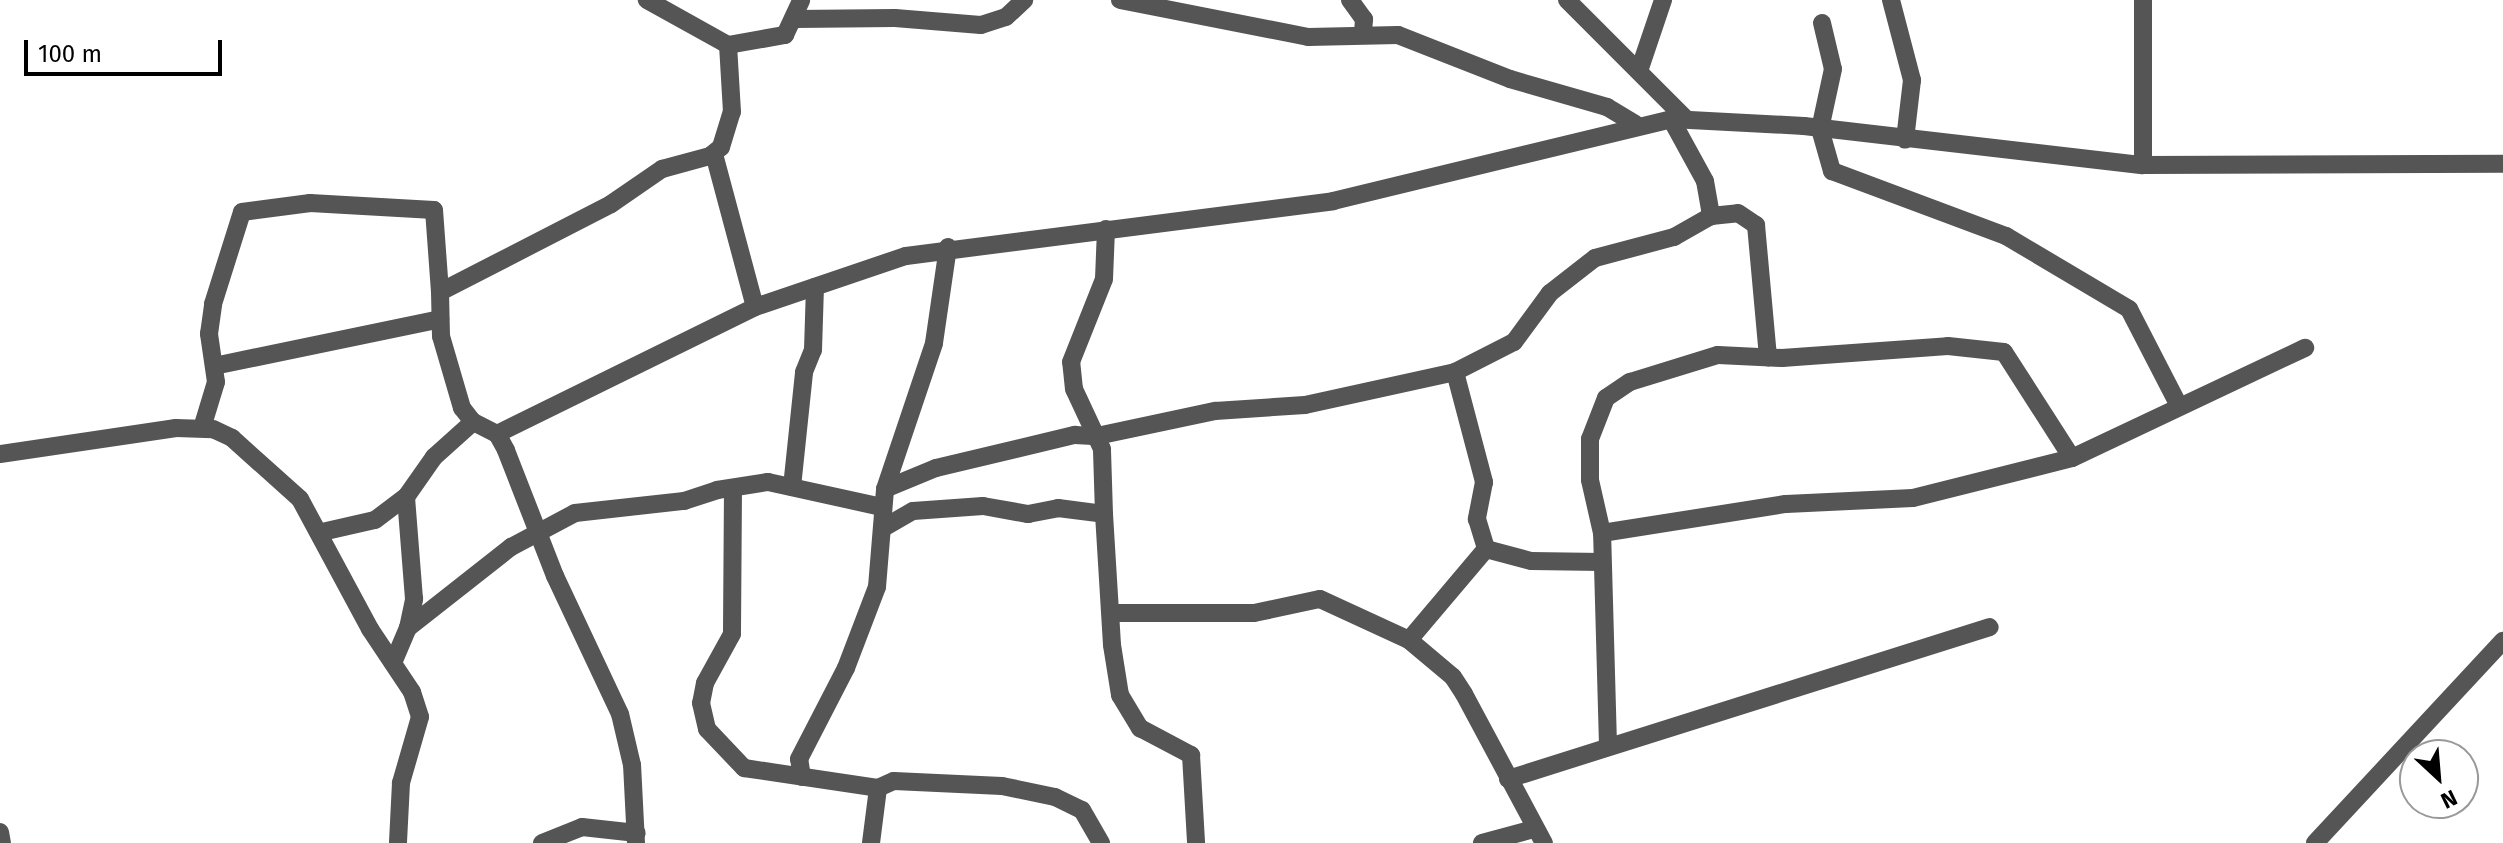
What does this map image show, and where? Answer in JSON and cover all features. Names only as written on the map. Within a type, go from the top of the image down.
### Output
[{"type":"street","points":[[647,0],[728,45],[779,38],[795,19],[801,0]]},
{"type":"street","points":[[795,19],[895,18],[981,25],[1006,17],[1024,0]]},
{"type":"street","points":[[1120,0],[1308,37],[1398,35],[1510,79],[1607,107],[1635,124]]},
{"type":"street","points":[[1350,0],[1364,19],[1363,34]]},
{"type":"street","points":[[1567,0],[1639,71],[1678,118],[1705,181],[1711,216]]},
{"type":"street","points":[[1639,71],[1663,0]]},
{"type":"street","points":[[1891,0],[1912,80],[1905,140]]},
{"type":"street","points":[[2143,0],[2143,165]]},
{"type":"street","points":[[1822,23],[1833,69],[1820,129],[1832,171],[2006,236],[2129,309],[2179,406]]},
{"type":"street","points":[[440,292],[591,215],[662,169],[714,154],[727,136],[732,112],[728,45]]},
{"type":"street","points":[[497,434],[755,307],[883,262],[948,247],[1333,201],[1568,147],[1635,124],[1678,118],[1820,129],[2143,165],[2503,164]]},
{"type":"street","points":[[714,154],[726,181],[739,262],[755,307]]},
{"type":"street","points":[[202,428],[216,382],[209,334],[213,304],[242,212],[310,203],[434,210],[440,319],[453,382],[473,422],[497,434],[620,714],[632,765],[637,838],[582,827],[542,843]]},
{"type":"street","points":[[408,628],[539,530],[575,513],[684,501],[768,482],[884,498],[951,464],[1075,435],[1097,436],[1215,411],[1319,403],[1455,372],[1514,342],[1550,293],[1595,258],[1674,237],[1711,216],[1738,213],[1756,225],[1768,357]]},
{"type":"street","points":[[1106,229],[1104,279],[1071,362],[1074,389],[1097,436],[1104,462],[1113,660],[1131,721],[1191,755],[1196,843]]},
{"type":"street","points":[[802,777],[797,764],[846,668],[877,587],[885,527],[884,498],[934,343],[948,247]]},
{"type":"street","points":[[792,487],[804,372],[813,350],[815,287]]},
{"type":"street","points":[[214,366],[440,319]]},
{"type":"street","points":[[1608,745],[1611,709],[1601,628],[1602,533],[1590,480],[1590,439],[1606,398],[1630,382],[1718,355],[1768,357],[1948,346],[2004,352],[2072,458]]},
{"type":"street","points":[[1602,533],[1786,504],[1913,498],[2072,458],[2305,348]]},
{"type":"street","points":[[1455,372],[1484,482],[1477,519],[1486,549]]},
{"type":"street","points":[[322,532],[375,520],[406,497],[434,457],[473,422]]},
{"type":"street","points":[[0,454],[202,428],[223,431],[300,499],[322,532],[370,629],[393,663],[420,717],[401,783],[398,843]]},
{"type":"street","points":[[733,488],[732,634],[705,683],[703,719],[715,742],[744,768],[878,788],[894,781],[932,787],[979,784],[1055,797],[1082,810],[1101,843]]},
{"type":"street","points":[[393,663],[408,628],[414,599],[406,497]]},
{"type":"street","points":[[885,527],[913,511],[983,506],[1028,514],[1058,508],[1104,514]]},
{"type":"street","points":[[1486,549],[1531,561],[1602,562]]},
{"type":"street","points":[[1409,640],[1486,549]]},
{"type":"street","points":[[1113,613],[1254,613],[1320,599],[1409,640],[1453,677],[1539,836],[1482,843]]},
{"type":"street","points":[[1508,779],[1990,627]]},
{"type":"street","points":[[2315,843],[2503,641]]},
{"type":"street","points":[[871,843],[878,788]]},
{"type":"street","points":[[0,832],[2,843]]}]
